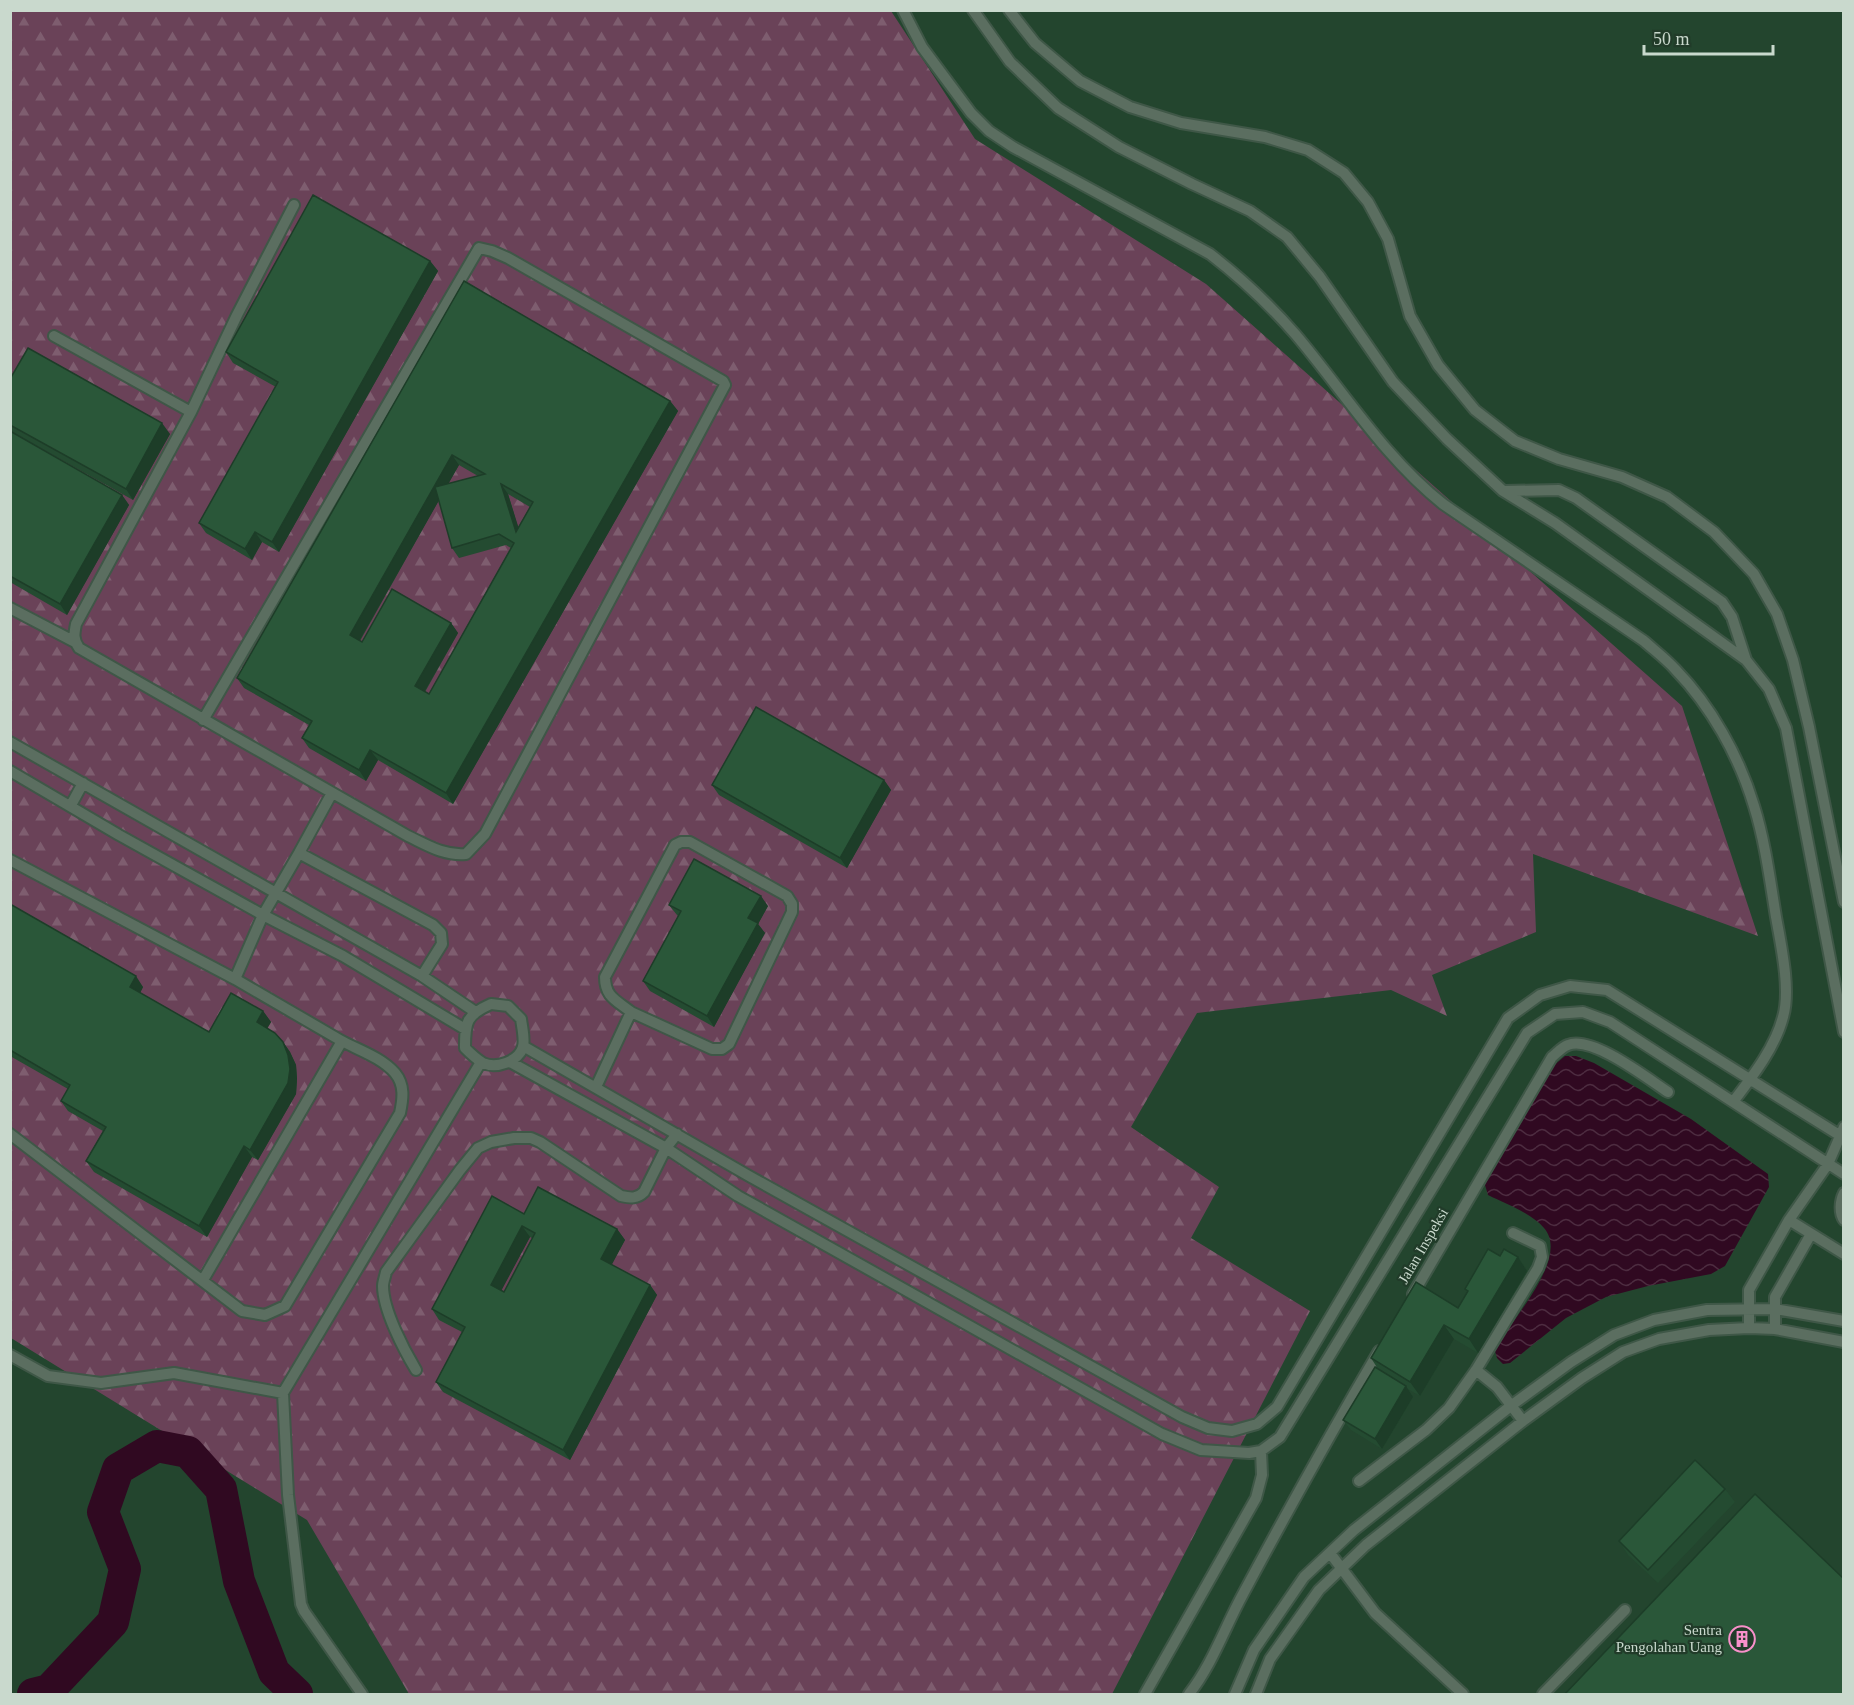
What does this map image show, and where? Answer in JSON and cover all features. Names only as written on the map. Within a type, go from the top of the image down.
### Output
[{"type":"lane","points":[[903,10],[922,47],[943,77],[970,113],[989,131],[1013,147],[1210,254],[1233,272],[1296,335],[1398,462],[1422,488],[1644,642],[1675,668],[1698,697],[1722,733],[1739,766],[1754,806],[1767,866],[1786,985],[1784,1015],[1774,1041],[1733,1102]]},
{"type":"lane","points":[[973,10],[1010,62],[1058,108],[1119,147],[1250,211],[1287,237],[1320,277],[1393,382],[1447,439],[1503,491],[1555,523],[1746,660],[1769,689],[1786,728],[1844,1032]]},
{"type":"lane","points":[[1009,10],[1035,43],[1080,81],[1130,107],[1181,123],[1265,137],[1308,150],[1344,173],[1368,202],[1388,239],[1410,316],[1438,364],[1475,410],[1515,441],[1558,459],[1622,477],[1667,497],[1714,532],[1754,574],[1777,614],[1793,660],[1809,727],[1844,902]]},
{"type":"lane","points":[[203,720],[479,248],[508,258],[724,381],[724,387],[485,834],[466,854],[453,855],[441,852],[408,836],[203,720],[79,648],[75,642],[76,624],[191,412],[237,315],[294,205]]},
{"type":"lane","points":[[54,336],[191,412]]},
{"type":"lane","points":[[1503,491],[1559,490],[1576,498],[1722,602],[1732,617],[1746,660]]},
{"type":"lane","points":[[10,608],[75,642]]},
{"type":"lane","points":[[10,742],[423,976],[474,1011]]},
{"type":"lane","points":[[10,771],[119,835],[263,915],[343,956],[465,1029]]},
{"type":"lane","points":[[71,805],[83,783]]},
{"type":"lane","points":[[235,979],[263,915],[332,793]]},
{"type":"lane","points":[[690,842],[787,896],[792,904],[792,912],[729,1044],[722,1049],[712,1049],[631,1012],[608,994],[605,987],[605,976],[675,845],[690,842]]},
{"type":"lane","points":[[299,854],[433,925],[441,933],[442,944],[423,976]]},
{"type":"lane","points":[[10,860],[235,979],[342,1041],[384,1062],[396,1074],[402,1085],[403,1099],[400,1113],[285,1306],[265,1316],[242,1311],[10,1134]]},
{"type":"lane","points":[[523,1046],[748,1176],[1182,1418],[1208,1428],[1232,1431],[1257,1424],[1277,1407],[1508,1018],[1540,995],[1570,986],[1607,990],[1842,1134],[1828,1164],[1789,1220],[1749,1290],[1749,1328]]},
{"type":"lane","points":[[491,1004],[508,1006],[521,1018],[523,1046],[510,1062],[491,1066],[481,1062],[465,1048],[465,1029],[474,1011],[491,1004]]},
{"type":"lane","points":[[596,1087],[631,1012]]},
{"type":"lane","points":[[510,1062],[666,1148],[738,1196],[1162,1434],[1201,1450],[1249,1453],[1261,1451],[1280,1437],[1527,1034],[1555,1014],[1583,1012],[1610,1022],[1844,1174]]},
{"type":"lane","points":[[202,1280],[342,1041]]},
{"type":"lane","name":"Jalan Inspeksi","points":[[1404,1308],[1552,1056],[1569,1045],[1584,1045],[1611,1054],[1668,1092]]},
{"type":"lane","points":[[362,1695],[301,1604],[288,1495],[283,1393],[481,1062]]},
{"type":"lane","points":[[416,1370],[391,1319],[383,1286],[386,1272],[478,1148],[491,1142],[531,1138],[547,1145],[621,1196],[632,1198],[639,1197],[644,1192],[666,1148],[677,1134]]},
{"type":"lane","points":[[1843,1197],[1841,1216],[1844,1220]]},
{"type":"lane","points":[[1789,1220],[1844,1254]]},
{"type":"lane","points":[[1359,1480],[1426,1430],[1449,1408],[1476,1370],[1538,1268],[1542,1257],[1540,1246],[1513,1233]]},
{"type":"lane","points":[[1775,1329],[1775,1297],[1811,1234]]},
{"type":"lane","points":[[1235,1695],[1254,1650],[1304,1577],[1354,1530],[1512,1405],[1571,1362],[1614,1335],[1654,1320],[1707,1310],[1775,1309],[1844,1322]]},
{"type":"lane","points":[[1256,1695],[1270,1659],[1318,1590],[1366,1545],[1523,1421],[1582,1378],[1623,1352],[1659,1339],[1709,1330],[1749,1328],[1775,1329],[1844,1342]]},
{"type":"lane","points":[[1189,1695],[1199,1682],[1253,1575],[1386,1339]]},
{"type":"lane","points":[[10,1354],[48,1376],[101,1383],[174,1373],[283,1393]]},
{"type":"lane","points":[[1476,1370],[1497,1387],[1523,1421]]},
{"type":"lane","points":[[1145,1695],[1256,1498],[1262,1475],[1261,1451]]},
{"type":"lane","points":[[1330,1553],[1376,1613],[1463,1695]]},
{"type":"lane","points":[[1543,1695],[1625,1611]]},
{"type":"shaded area","points":[[11,11],[1843,11],[1843,1694],[11,1694]]},
{"type":"green space","points":[[10,11],[891,11],[975,139],[1206,284],[1682,706],[1758,936],[1533,854],[1536,932],[1432,975],[1447,1016],[1391,990],[1197,1013],[1131,1127],[1219,1187],[1191,1238],[1310,1311],[1112,1694],[409,1694],[307,1520],[11,1338]]},
{"type":"water","points":[[1565,1056],[1576,1056],[1594,1063],[1691,1119],[1768,1174],[1769,1187],[1725,1266],[1711,1274],[1606,1297],[1566,1318],[1510,1363],[1503,1364],[1497,1358],[1495,1351],[1544,1273],[1550,1256],[1550,1241],[1539,1223],[1518,1209],[1488,1195],[1485,1185],[1489,1173],[1552,1067]]},
{"type":"building","points":[[313,195],[430,261],[272,542],[255,532],[245,549],[199,523],[278,382],[226,352]]},
{"type":"building","points":[[464,281],[670,401],[446,793],[370,750],[359,770],[302,738],[312,721],[237,678]],"holes":[[[452,455],[485,474],[435,487],[452,548],[499,534],[514,543],[429,694],[415,686],[451,623],[392,589],[362,642],[350,635]],[[501,484],[533,502],[516,532]]]},
{"type":"building","points":[[28,348],[162,423],[126,489],[10,425],[10,379]]},
{"type":"building","points":[[10,431],[122,495],[60,604],[10,576]]},
{"type":"building","points":[[756,707],[884,780],[840,858],[712,785]]},
{"type":"building","points":[[694,859],[761,896],[748,918],[758,923],[707,1016],[643,981],[681,911],[669,905]]},
{"type":"building","points":[[10,904],[136,976],[130,987],[209,1032],[231,993],[263,1011],[257,1022],[275,1033],[283,1042],[290,1069],[288,1083],[250,1150],[244,1146],[199,1226],[86,1161],[106,1127],[61,1101],[70,1085],[10,1050]]},
{"type":"building","points":[[538,1187],[617,1229],[601,1259],[650,1285],[563,1450],[436,1382],[465,1327],[432,1309],[492,1196],[524,1214]],"holes":[[[522,1226],[535,1233],[504,1292],[491,1285]]]},
{"type":"building","points":[[1488,1249],[1500,1256],[1504,1249],[1518,1257],[1469,1339],[1444,1325],[1410,1382],[1371,1358],[1416,1282],[1458,1308],[1468,1291],[1465,1289]]},
{"type":"building","points":[[1375,1367],[1406,1386],[1375,1439],[1343,1420]]},
{"type":"building","points":[[1695,1460],[1725,1489],[1648,1570],[1619,1541]]},
{"type":"building","name":"Sentra Pengolahan Uang","points":[[1755,1494],[1844,1579],[1844,1695],[1564,1695]]},
{"type":"waterway","points":[[33,1694],[49,1690],[113,1622],[125,1569],[103,1512],[118,1469],[157,1446],[188,1452],[221,1489],[239,1581],[274,1672],[297,1694]]},
{"type":"place","name":"Sentra Pengolahan Uang","points":[[1742,1639]]}]
